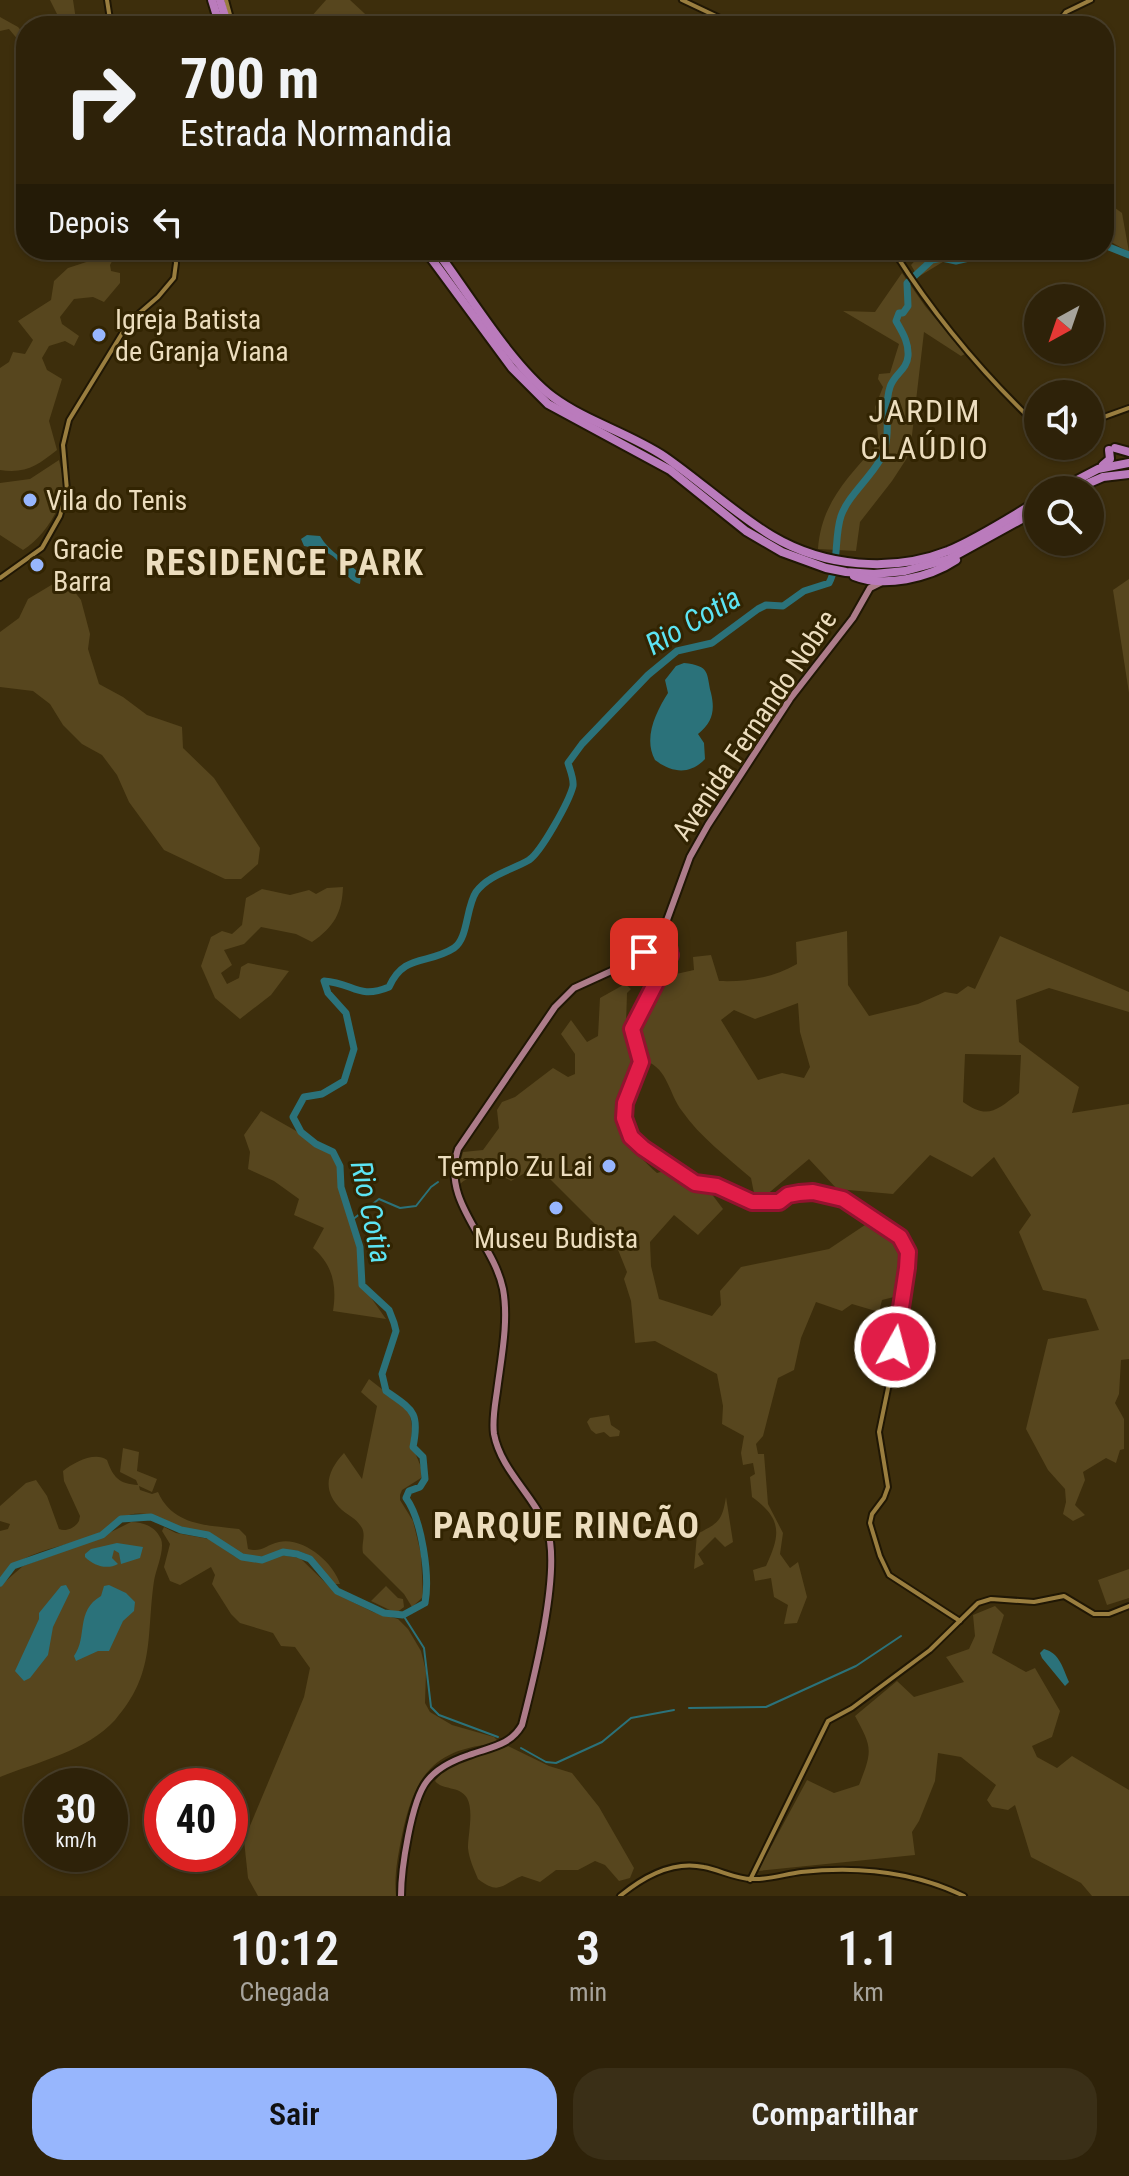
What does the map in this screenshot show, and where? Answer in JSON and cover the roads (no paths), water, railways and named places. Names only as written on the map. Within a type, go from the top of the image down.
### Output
[{"type":"highway","points":[[428,260],[447,279]]},
{"type":"highway","points":[[433,260],[512,368],[548,404],[670,470],[768,545],[874,574],[905,571],[941,562],[968,550]]},
{"type":"highway","points":[[444,260],[522,366],[543,389],[569,408],[648,447],[775,537],[825,563]]},
{"type":"highway","points":[[1085,476],[1110,459],[1112,449],[1129,452]]},
{"type":"highway","points":[[1098,469],[1129,463]]},
{"type":"highway","points":[[1104,477],[1129,474]]},
{"type":"highway","points":[[844,568],[896,563],[945,552],[1024,509]]},
{"type":"highway","points":[[844,568],[861,579],[886,581],[938,570],[1024,518]]},
{"type":"main road","points":[[861,579],[866,595]]},
{"type":"main road","points":[[866,595],[874,586],[886,581]]},
{"type":"main road","name":"Avenida Fernando Nobre","points":[[655,940],[667,920],[690,857],[708,825],[790,699],[853,618],[866,595]]},
{"type":"main road","points":[[401,1896],[405,1855],[417,1800],[427,1779],[454,1761],[510,1740],[522,1725],[550,1590],[552,1556],[547,1527],[506,1463],[494,1433],[493,1417],[504,1326],[504,1292],[495,1265],[459,1197],[452,1165],[466,1134],[555,1007],[574,988],[618,968],[655,940]]},
{"type":"street","points":[[682,0],[716,16]]},
{"type":"street","points":[[1063,16],[1091,0]]},
{"type":"street","points":[[0,578],[42,548],[60,516],[67,490],[63,445],[69,420],[129,322],[174,278],[176,260]]},
{"type":"street","points":[[899,260],[913,283],[1001,392],[1024,413]]},
{"type":"street","points":[[1104,417],[1129,408]]},
{"type":"street","points":[[655,940],[668,952],[632,1029],[641,1062],[624,1109],[631,1137],[695,1183],[717,1186],[752,1202],[779,1202],[788,1195],[799,1193],[843,1199],[900,1237],[908,1252],[893,1364],[879,1432],[888,1487],[870,1523],[889,1575],[960,1621]]},
{"type":"street","points":[[750,1880],[828,1721],[852,1708],[930,1650],[973,1607],[986,1599],[1025,1602],[1064,1596],[1076,1601],[1088,1612],[1101,1615],[1129,1606]]},
{"type":"street","points":[[620,1896],[647,1876],[672,1868],[702,1866],[750,1880],[821,1871],[890,1873],[924,1879],[964,1896]]},
{"type":"water","points":[[307,535],[320,536],[328,547],[361,575],[360,584],[349,577],[333,556],[304,546],[301,539]]},
{"type":"water","points":[[684,663],[699,666],[706,672],[713,705],[710,720],[698,734],[704,743],[705,759],[693,768],[674,770],[655,760],[650,743],[655,717],[668,693],[665,680],[676,666]]},
{"type":"water","points":[[117,1543],[143,1547],[140,1558],[121,1564],[119,1553],[114,1550],[112,1558],[118,1564],[105,1567],[85,1557],[91,1549]]},
{"type":"water","points":[[66,1585],[70,1592],[53,1627],[48,1655],[24,1681],[15,1671],[39,1613],[61,1586]]},
{"type":"water","points":[[109,1585],[126,1593],[135,1602],[134,1611],[123,1621],[109,1651],[98,1651],[76,1661],[74,1656],[88,1609],[101,1596],[104,1586]]},
{"type":"water","points":[[1044,1649],[1054,1654],[1060,1662],[1069,1682],[1065,1686],[1042,1658],[1040,1653]]},
{"type":"waterway","name":"Rio Cotia","points":[[1114,249],[1129,255]]},
{"type":"waterway","name":"Rio Cotia","points":[[0,1583],[13,1566],[102,1535],[121,1519],[151,1517],[181,1530],[208,1535],[242,1557],[262,1560],[283,1552],[310,1559],[337,1591],[384,1613],[403,1615],[425,1603],[423,1549],[416,1520],[406,1498],[409,1491],[420,1487],[425,1479],[423,1457],[413,1447],[415,1419],[403,1403],[386,1391],[382,1374],[396,1331],[394,1323],[389,1310],[362,1285],[360,1247],[341,1187],[340,1166],[333,1152],[301,1132],[293,1117],[304,1097],[322,1094],[344,1081],[354,1049],[346,1013],[328,993],[324,981],[363,991],[379,991],[389,987],[395,976],[409,964],[454,948],[462,938],[476,892],[494,877],[534,855],[554,826],[570,793],[573,783],[568,763],[582,744],[648,675],[677,651],[712,643],[758,609],[766,605],[783,606],[804,591],[829,583],[841,516],[884,450],[890,387],[908,356],[906,342],[896,321],[899,313],[903,313],[908,306],[907,283],[932,260]]},
{"type":"waterway","name":"Rio Cotia","points":[[951,260],[960,260]]},
{"type":"waterway","points":[[352,1220],[379,1199],[400,1208],[416,1206],[438,1182]]},
{"type":"waterway","points":[[403,1615],[424,1648],[431,1707],[439,1715],[498,1737]]},
{"type":"waterway","points":[[689,1708],[766,1707],[856,1666],[901,1636]]},
{"type":"waterway","points":[[521,1748],[546,1762],[556,1763],[602,1742],[631,1718],[674,1710]]},
{"type":"place","name":"Igreja Batista de Granja Viana","points":[[99,335]]},
{"type":"place","name":"Vila do Tenis","points":[[30,500]]},
{"type":"place","name":"Gracie Barra","points":[[37,565]]},
{"type":"place","name":"Templo Zu Lai","points":[[609,1166]]},
{"type":"place","name":"Museu Budista","points":[[556,1208]]},
{"type":"district","name":"JARDIM CLAÚDIO","points":[[925,430]]},
{"type":"district","name":"RESIDENCE PARK","points":[[285,562]]},
{"type":"district","name":"PARQUE RINCÃO","points":[[567,1525]]}]
